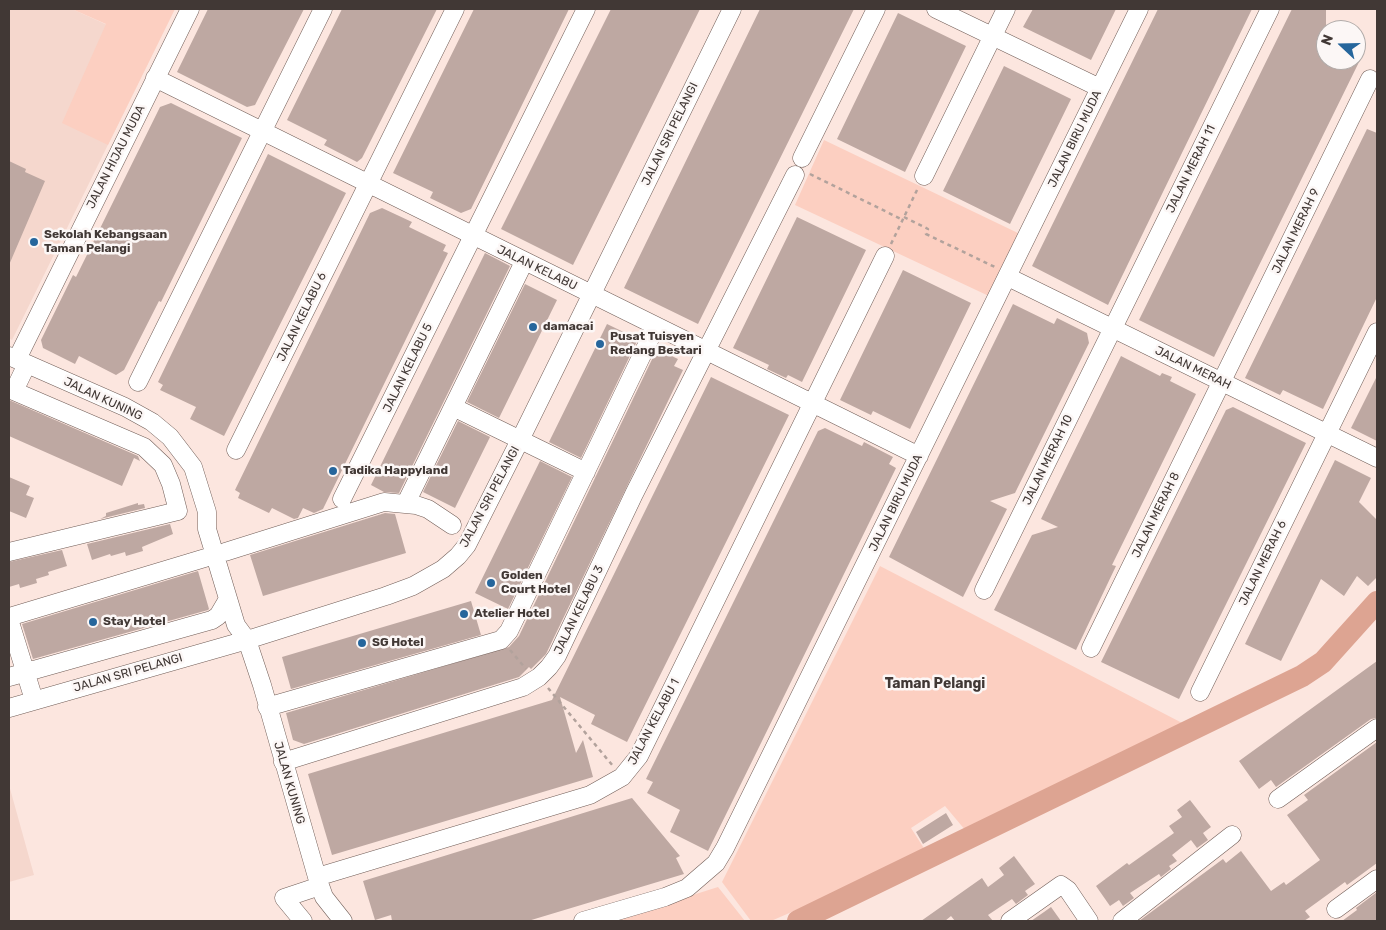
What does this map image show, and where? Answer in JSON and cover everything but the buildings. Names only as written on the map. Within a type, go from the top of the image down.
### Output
[{"type":"street","name":"JALAN HIJAU MUDA","points":[[12,390],[17,359],[190,9]]},
{"type":"street","points":[[138,382],[323,9]]},
{"type":"street","name":"JALAN KELABU 6","points":[[236,450],[455,9]]},
{"type":"street","name":"JALAN KELABU 5","points":[[342,499],[586,9]]},
{"type":"street","name":"JALAN SRI PELANGI","points":[[9,708],[247,640],[395,593],[413,586],[443,569],[467,545],[732,9]]},
{"type":"street","name":"JALAN KELABU 3","points":[[283,762],[515,689],[537,678],[557,656],[634,494],[802,169],[876,9]]},
{"type":"street","points":[[936,9],[1100,88]]},
{"type":"street","points":[[924,176],[1006,9]]},
{"type":"street","name":"JALAN BIRU MUDA","points":[[583,921],[666,897],[687,888],[716,863],[1009,276],[1139,9]]},
{"type":"street","name":"JALAN MERAH 11","points":[[1113,329],[1270,9]]},
{"type":"street","name":"JALAN KELABU","points":[[155,78],[919,456]]},
{"type":"street","name":"JALAN MERAH 9","points":[[1221,382],[1370,80]]},
{"type":"street","name":"JALAN KELABU 1","points":[[303,921],[284,898],[318,881],[590,795],[622,777],[639,756],[885,256]]},
{"type":"street","points":[[406,502],[524,262]]},
{"type":"street","name":"JALAN MERAH","points":[[1009,276],[1377,458]]},
{"type":"street","points":[[267,707],[501,640],[508,630],[586,472],[656,326]]},
{"type":"street","name":"JALAN MERAH 10","points":[[984,590],[1113,329]]},
{"type":"street","name":"JALAN MERAH 6","points":[[1200,692],[1377,332]]},
{"type":"street","name":"JALAN KUNING","points":[[17,359],[152,422],[170,437],[193,467],[205,508],[216,524],[228,599],[236,625],[247,640],[318,881],[324,897],[343,921]]},
{"type":"street","name":"JALAN MERAH 8","points":[[1091,648],[1221,382]]},
{"type":"street","points":[[12,390],[144,448],[163,465],[171,484],[178,511]]},
{"type":"street","points":[[453,407],[586,472]]},
{"type":"street","points":[[34,700],[17,675],[9,618],[384,502],[406,502],[428,510],[452,525]]},
{"type":"street","points":[[9,552],[178,511],[205,508]]},
{"type":"street","name":"JALAN KUNING","points":[[220,553],[248,622],[247,640]]},
{"type":"street","points":[[17,675],[212,620],[218,616],[228,599]]},
{"type":"street","points":[[1278,799],[1377,728]]},
{"type":"street","points":[[1122,921],[1232,835]]},
{"type":"street","points":[[1336,909],[1377,879]]},
{"type":"street","points":[[1010,921],[1056,886],[1061,885],[1068,890],[1090,921]]},
{"type":"path","points":[[802,169],[928,229],[926,234],[1009,276]]},
{"type":"path","points":[[885,256],[924,176]]},
{"type":"path","points":[[501,640],[537,678],[622,777]]},
{"type":"shaded area","name":"Sekolah Kebangsaan Taman Pelangi","points":[[9,9],[72,9],[156,47],[12,340],[9,338]]},
{"type":"shaded area","points":[[72,9],[175,9],[108,145],[62,123],[106,24]]},
{"type":"shaded area","points":[[824,140],[1020,234],[991,297],[795,205]]},
{"type":"shaded area","points":[[880,566],[1186,725],[966,831],[945,806],[911,828],[927,853],[771,921],[751,921],[722,882]]},
{"type":"shaded area","points":[[9,785],[34,875],[9,882]]},
{"type":"shaded area","points":[[718,887],[745,921],[611,921]]},
{"type":"waterway","points":[[798,921],[1302,676],[1323,662],[1377,602]]},
{"type":"place","name":"Sekolah Kebangsaan Taman Pelangi","points":[[34,242]]},
{"type":"place","name":"damacai","points":[[533,327]]},
{"type":"place","name":"Pusat Tuisyen Redang Bestari","points":[[600,344]]},
{"type":"place","name":"Tadika Happyland","points":[[333,471]]},
{"type":"place","name":"Golden Court Hotel","points":[[491,583]]},
{"type":"place","name":"Atelier Hotel","points":[[464,614]]},
{"type":"place","name":"Stay Hotel","points":[[93,622]]},
{"type":"place","name":"SG Hotel","points":[[362,643]]},
{"type":"district","name":"Taman Pelangi","points":[[935,684]]}]
